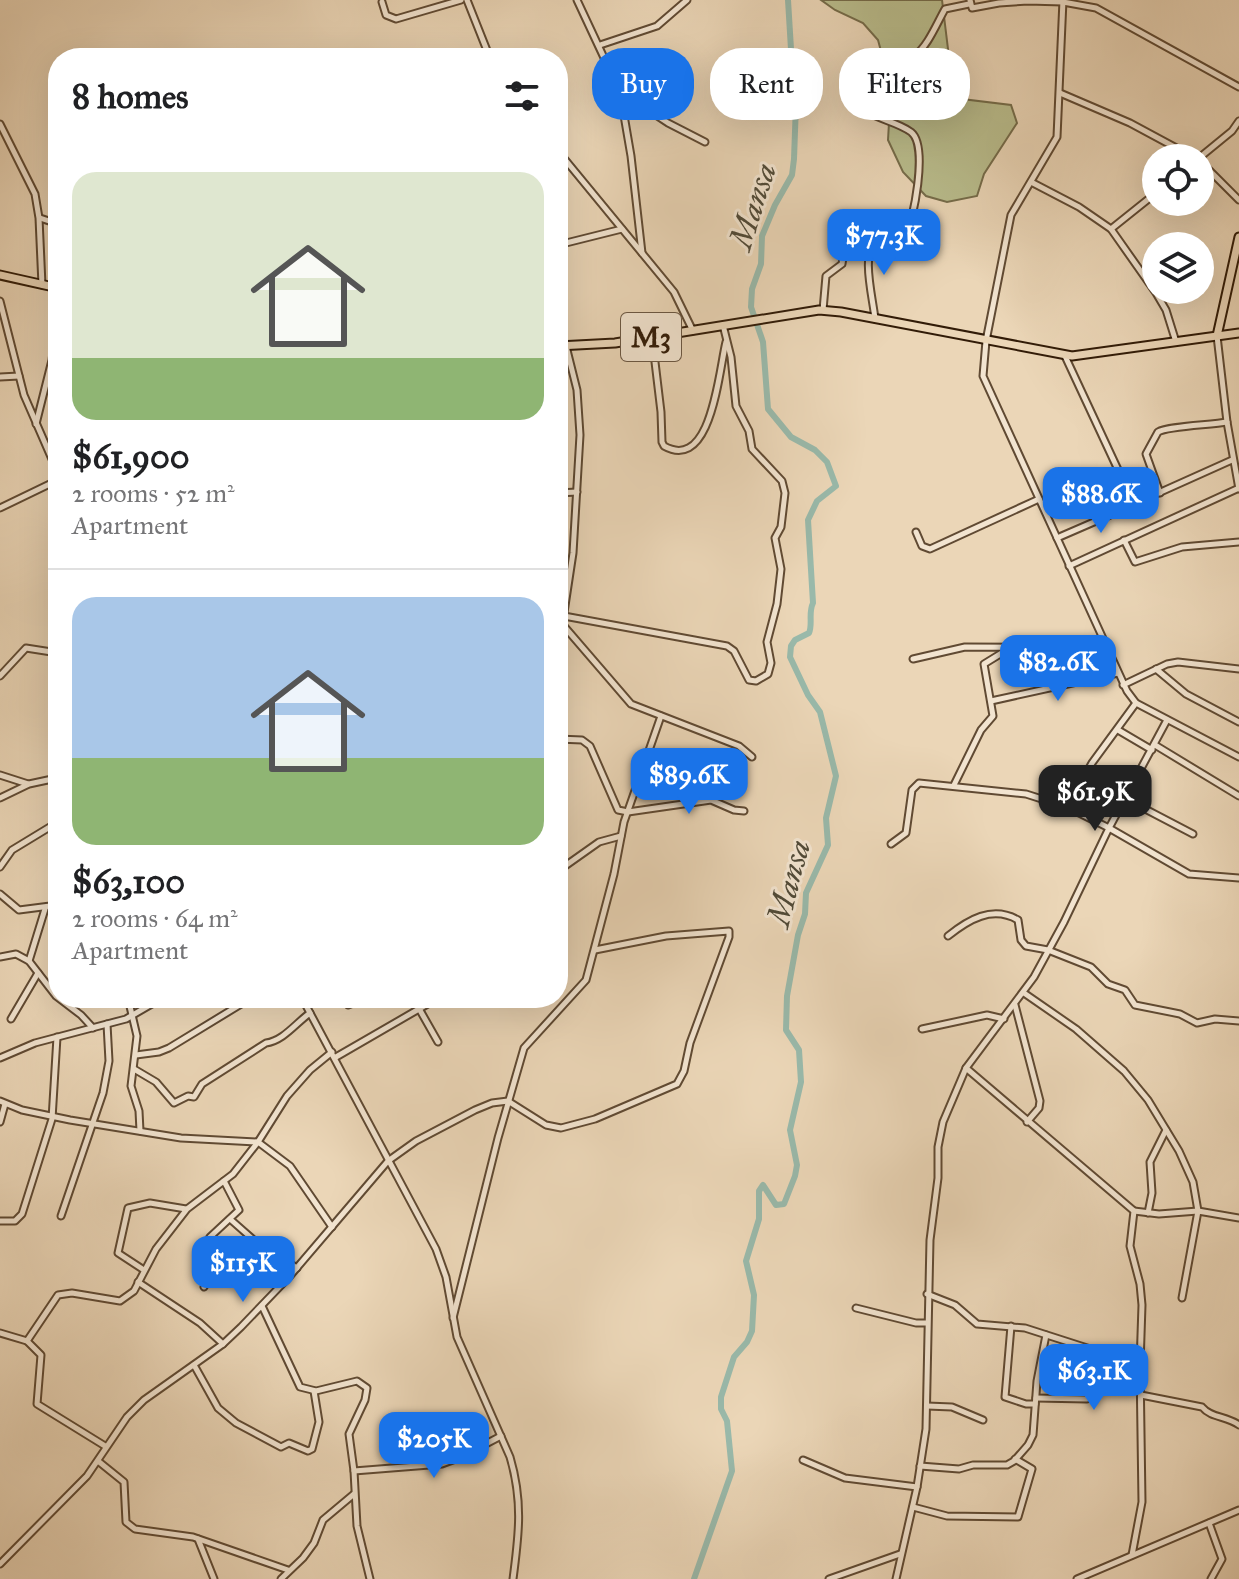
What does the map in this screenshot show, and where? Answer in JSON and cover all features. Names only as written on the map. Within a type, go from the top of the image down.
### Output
[{"type":"main road","points":[[1217,336],[1239,237]]},
{"type":"main road","points":[[0,275],[48,286]]},
{"type":"main road","name":"M3","points":[[568,345],[652,337],[823,310],[1065,356],[1239,333]]},
{"type":"street","points":[[382,2],[386,15],[396,19],[464,0],[486,48]]},
{"type":"street","points":[[577,0],[601,48]]},
{"type":"street","points":[[600,45],[657,26],[687,0]]},
{"type":"street","points":[[1063,1],[1057,137],[1011,215],[986,341],[983,376],[1123,685],[1136,703],[1239,757]]},
{"type":"street","points":[[875,319],[868,265],[869,247],[877,238],[905,240],[920,153],[912,132],[859,108],[850,94],[869,78],[917,55],[945,9],[970,2],[972,8],[999,3],[1063,1],[1096,8],[1239,87]]},
{"type":"street","points":[[1060,93],[1170,144]]},
{"type":"street","points":[[625,120],[642,253]]},
{"type":"street","points":[[663,120],[705,142]]},
{"type":"street","points":[[1214,146],[1239,121]]},
{"type":"street","points":[[0,124],[31,185],[39,218],[42,285]]},
{"type":"street","points":[[568,163],[674,292],[693,331]]},
{"type":"street","points":[[1214,175],[1239,200]]},
{"type":"street","points":[[1031,182],[1079,207],[1111,229],[1166,310],[1176,343]]},
{"type":"street","points":[[1111,229],[1142,204]]},
{"type":"street","points":[[39,218],[48,221]]},
{"type":"street","points":[[823,310],[826,276],[842,264],[848,225]]},
{"type":"street","points":[[568,242],[622,229]]},
{"type":"street","points":[[0,301],[19,376],[35,425],[48,452]]},
{"type":"street","points":[[568,617],[727,646],[738,656],[749,680],[756,681],[768,674],[771,663],[767,642],[777,604],[781,569],[775,538],[781,527],[785,493],[782,481],[752,449],[749,431],[736,406],[723,325]]},
{"type":"street","points":[[1069,566],[1239,489],[1232,460],[1217,336]]},
{"type":"street","points":[[652,337],[663,424],[662,442],[664,446],[676,450],[693,445],[706,427],[727,338]]},
{"type":"street","points":[[1065,356],[1134,504]]},
{"type":"street","points":[[568,371],[580,414],[573,553],[568,588]]},
{"type":"street","points":[[35,425],[48,375]]},
{"type":"street","points":[[0,377],[19,376]]},
{"type":"street","points":[[1160,493],[1146,454],[1158,432],[1170,427],[1191,428],[1227,422]]},
{"type":"street","points":[[1057,538],[1232,460]]},
{"type":"street","points":[[0,508],[48,485]]},
{"type":"street","points":[[568,492],[577,492]]},
{"type":"street","points":[[916,532],[924,548],[930,549],[1039,499]]},
{"type":"street","points":[[1124,540],[1135,562],[1182,547],[1239,542]]},
{"type":"street","points":[[568,630],[631,704],[739,746],[752,757]]},
{"type":"street","points":[[913,659],[965,647],[1107,648]]},
{"type":"street","points":[[954,785],[981,730],[993,716],[984,664],[1012,647]]},
{"type":"street","points":[[0,676],[26,648],[48,651]]},
{"type":"street","points":[[1123,685],[1178,662],[1239,669]]},
{"type":"street","points":[[1156,669],[1186,694],[1239,722]]},
{"type":"street","points":[[991,701],[1118,673]]},
{"type":"street","points":[[1067,807],[1082,779],[1136,703]]},
{"type":"street","points":[[568,999],[586,980],[621,836],[661,716]]},
{"type":"street","points":[[896,1579],[917,1487],[927,1406],[927,1294],[940,1136],[966,1068],[1024,993],[1167,720]]},
{"type":"street","points":[[1118,730],[1236,794],[1239,782]]},
{"type":"street","points":[[568,740],[587,742],[602,769],[615,807],[628,812],[711,800],[744,811]]},
{"type":"street","points":[[0,775],[29,784]]},
{"type":"street","points":[[1082,779],[1127,796],[1193,834]]},
{"type":"street","points":[[0,798],[29,784],[48,781]]},
{"type":"street","points":[[891,844],[908,829],[909,803],[916,784],[954,785],[1026,794],[1067,807],[1189,874],[1239,878]]},
{"type":"street","points":[[0,867],[12,850],[48,828]]},
{"type":"street","points":[[568,864],[599,842],[621,836]]},
{"type":"street","points":[[0,894],[8,898],[16,909],[48,908]]},
{"type":"street","points":[[29,961],[45,909]]},
{"type":"street","points":[[948,936],[972,918],[988,914],[1010,916],[1019,923],[1023,944],[1091,967],[1108,984],[1125,990],[1139,1007],[1180,1014],[1197,1023],[1215,1019],[1239,1021]]},
{"type":"street","points":[[0,1564],[87,1476],[127,1417],[144,1400],[223,1344],[297,1268],[388,1161],[416,1141],[475,1110],[508,1101],[546,1125],[561,1128],[595,1119],[666,1091],[680,1080],[729,931],[666,936],[595,950]]},
{"type":"street","points":[[0,957],[16,954],[29,961],[48,986]]},
{"type":"street","points":[[11,1019],[38,973]]},
{"type":"street","points":[[1024,993],[1104,1052],[1148,1100],[1167,1130],[1193,1182],[1198,1211],[1182,1298]]},
{"type":"street","points":[[1015,1005],[1040,1101],[1039,1108],[1027,1122]]},
{"type":"street","points":[[72,1008],[93,1028]]},
{"type":"street","points":[[131,1008],[137,1036],[131,1086],[141,1122],[140,1131]]},
{"type":"street","points":[[0,1058],[35,1043],[134,1016],[146,1008]]},
{"type":"street","points":[[136,1055],[169,1048],[235,1008]]},
{"type":"street","points":[[307,1008],[436,1249],[446,1277],[460,1345],[516,1477],[520,1528],[513,1579]]},
{"type":"street","points":[[453,1318],[508,1101],[526,1044],[560,1008]]},
{"type":"street","points":[[27,1341],[58,1295],[72,1293],[120,1301],[134,1291],[144,1270],[187,1209],[233,1174],[287,1096],[310,1070],[419,1009],[438,1042]]},
{"type":"street","points":[[134,1069],[156,1082],[174,1103],[188,1096],[194,1097],[202,1084],[266,1043],[277,1041],[310,1013]]},
{"type":"street","points":[[922,1029],[980,1016],[1004,1019]]},
{"type":"street","points":[[61,1216],[93,1124],[108,1067],[107,1024]]},
{"type":"street","points":[[0,1221],[15,1221],[22,1214],[53,1115],[57,1037]]},
{"type":"street","points":[[966,1068],[1134,1211],[1198,1211],[1239,1218]]},
{"type":"street","points":[[0,1122],[3,1102],[22,1110],[93,1124],[191,1139],[258,1142],[290,1166],[332,1227]]},
{"type":"street","points":[[1148,1213],[1152,1193],[1150,1162],[1167,1130]]},
{"type":"street","points":[[204,1287],[217,1262],[203,1252],[206,1243],[239,1210],[224,1181]]},
{"type":"street","points":[[144,1270],[118,1256],[128,1208],[150,1203],[187,1209]]},
{"type":"street","points":[[1132,1555],[1142,1502],[1142,1305],[1130,1237],[1134,1211]]},
{"type":"street","points":[[230,1219],[256,1242],[297,1268]]},
{"type":"street","points":[[231,1278],[256,1242]]},
{"type":"street","points":[[138,1282],[200,1323],[223,1344]]},
{"type":"street","points":[[927,1294],[955,1305],[977,1324],[1011,1326],[1140,1365]]},
{"type":"street","points":[[262,1305],[300,1387],[314,1391],[361,1381],[367,1388],[365,1400],[349,1434],[357,1526],[370,1579]]},
{"type":"street","points":[[856,1308],[926,1323]]},
{"type":"street","points":[[1011,1326],[1005,1397],[1026,1404],[1087,1399],[1101,1353]]},
{"type":"street","points":[[0,1333],[27,1341],[41,1355],[37,1404],[105,1446]]},
{"type":"street","points":[[920,1466],[959,1469],[973,1465],[1007,1465],[1015,1459],[1032,1439],[1046,1335]]},
{"type":"street","points":[[194,1365],[218,1408],[236,1423],[281,1447],[289,1443],[308,1451],[312,1449],[319,1422],[314,1391]]},
{"type":"street","points":[[1141,1395],[1202,1407],[1207,1413],[1239,1425]]},
{"type":"street","points":[[927,1406],[952,1407],[983,1420]]},
{"type":"street","points":[[354,1471],[442,1464],[501,1436]]},
{"type":"street","points":[[913,1507],[947,1516],[1018,1517],[1032,1469],[1015,1459]]},
{"type":"street","points":[[803,1460],[845,1478],[917,1487]]},
{"type":"street","points":[[98,1461],[124,1482],[128,1524],[151,1532],[170,1532],[198,1539],[288,1570]]},
{"type":"street","points":[[281,1579],[308,1551],[323,1520],[355,1494]]},
{"type":"street","points":[[1077,1579],[1239,1510]]},
{"type":"street","points":[[1209,1523],[1222,1559],[1211,1579]]},
{"type":"street","points":[[198,1539],[214,1579]]},
{"type":"street","points":[[829,1579],[901,1554]]},
{"type":"green space","points":[[821,0],[942,0],[948,48],[880,48],[878,40],[863,23]]},
{"type":"green space","points":[[970,100],[1011,105],[1017,123],[984,174],[977,196],[947,202],[926,196],[903,172],[888,140],[889,120],[970,120]]},
{"type":"waterway","name":"Mansa","points":[[694,1579],[732,1471],[727,1421],[721,1409],[721,1397],[734,1357],[752,1331],[754,1295],[746,1261],[759,1219],[759,1191],[763,1185],[776,1205],[784,1204],[797,1165],[790,1130],[801,1082],[799,1050],[786,1030],[787,996],[805,914],[806,893],[828,845],[826,818],[836,776],[820,712],[790,657],[795,640],[809,633],[811,626],[813,603],[808,520],[817,501],[836,486],[827,462],[815,450],[791,437],[768,409],[763,342],[751,307],[752,289],[761,264],[762,236],[792,175],[794,159],[797,76],[791,49],[788,0]]}]
